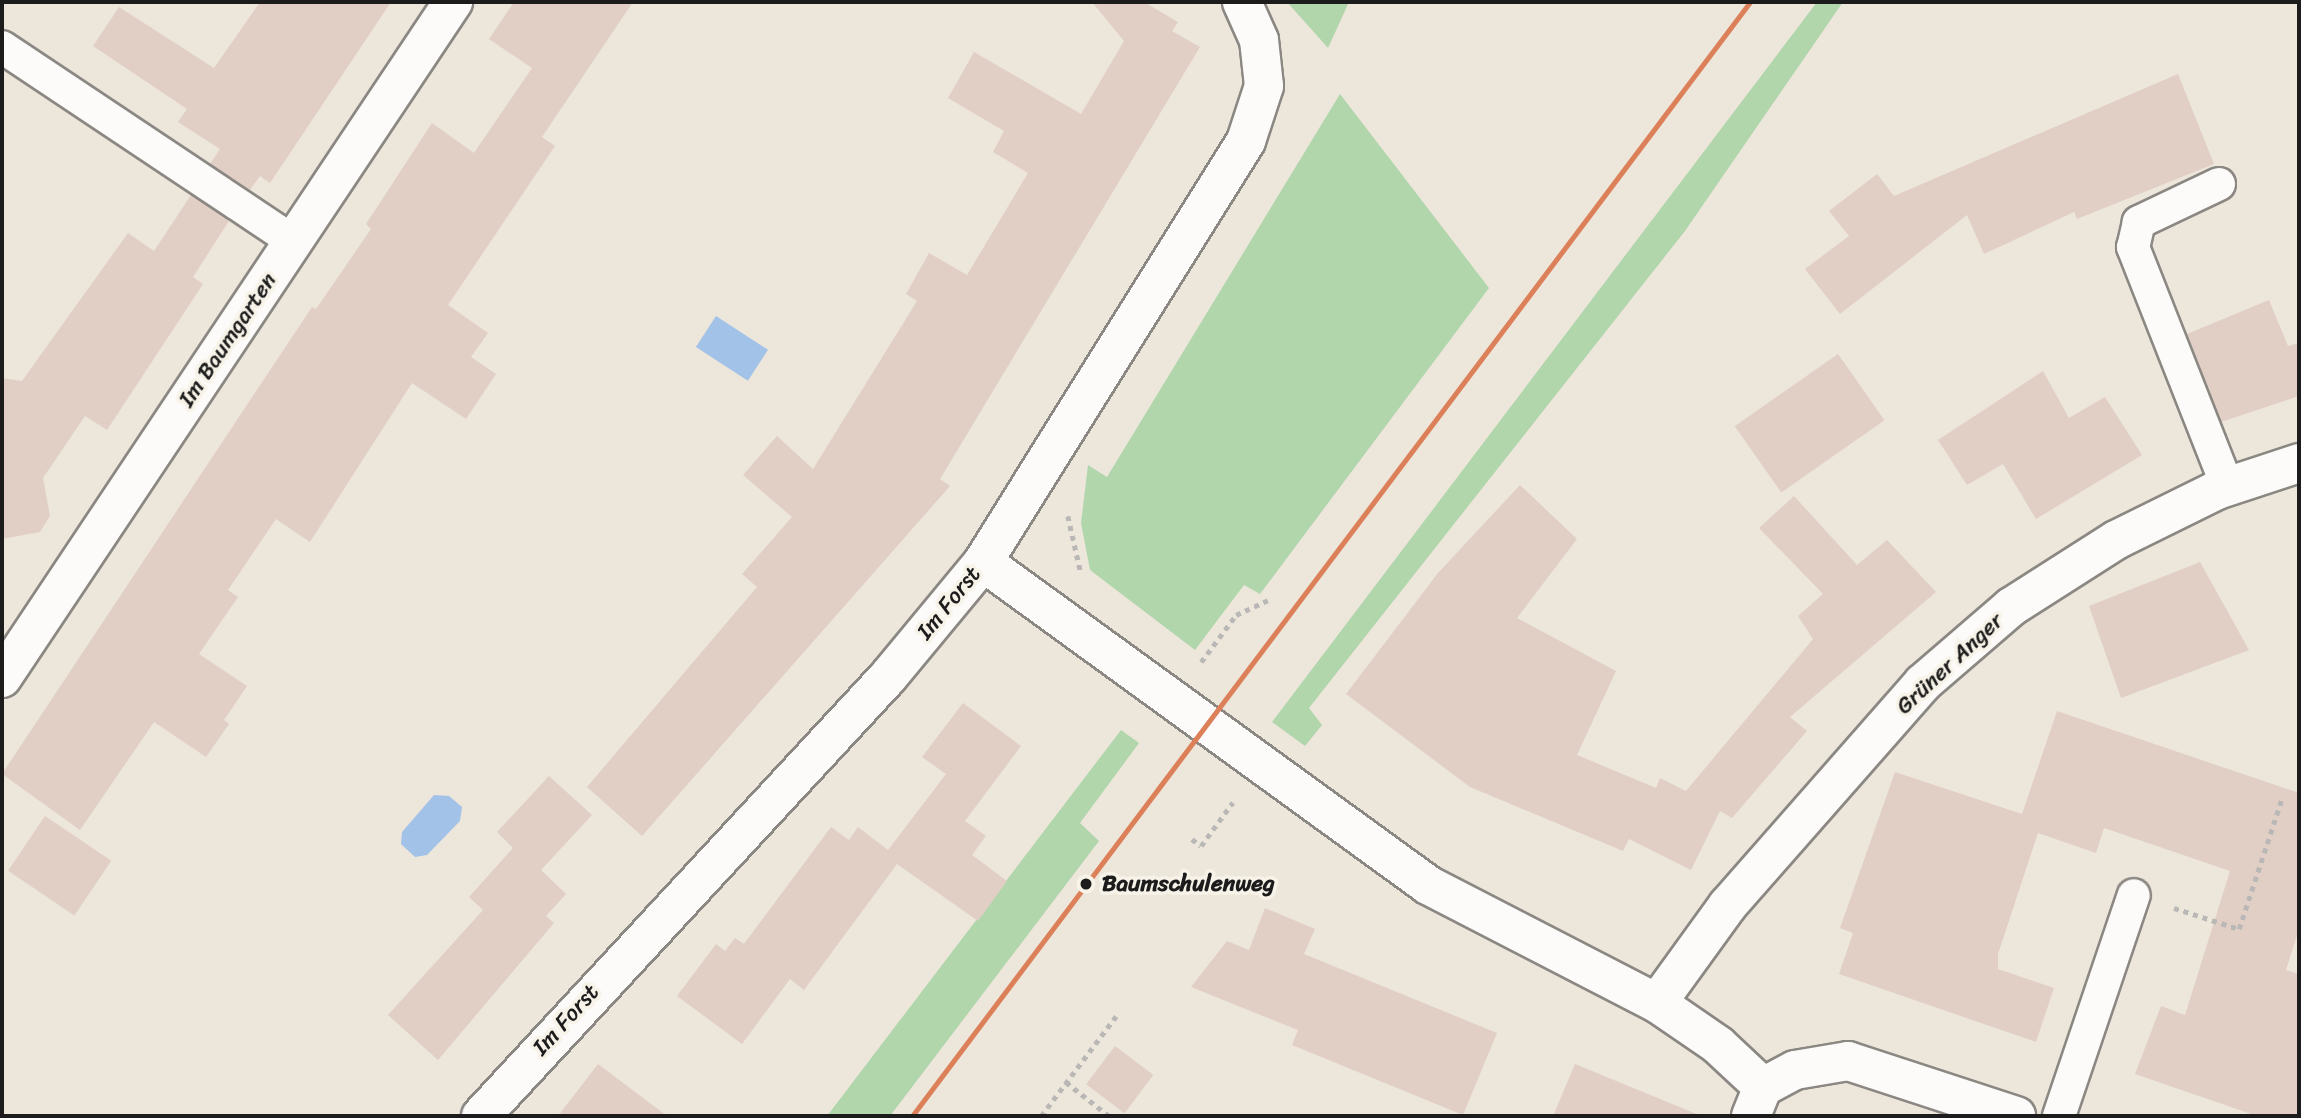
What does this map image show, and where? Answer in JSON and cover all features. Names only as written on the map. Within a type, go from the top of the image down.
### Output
[{"type":"street","name":"Im Baumgarten","points":[[2,678],[453,2]]},
{"type":"street","name":"Im Forst","points":[[481,1116],[888,677],[983,562],[1245,141],[1264,86],[1259,40],[1242,2]]},
{"type":"street","name":"Grüner Anger","points":[[1657,1003],[1728,905],[1923,683],[2011,607],[2116,540],[2227,486],[2299,463]]},
{"type":"street","points":[[983,562],[1428,885],[1657,1003],[1718,1045],[1757,1102],[1795,1070],[1849,1061],[2016,1116]]},
{"type":"lane","points":[[2,47],[293,242]]},
{"type":"lane","points":[[2219,184],[2139,222],[2133,247],[2227,486]]},
{"type":"lane","points":[[2059,1116],[2134,895]]},
{"type":"path","points":[[1065,430],[1065,500],[1082,577],[1092,585]]},
{"type":"path","points":[[1186,660],[1197,668],[1236,615],[1268,600]]},
{"type":"path","points":[[1192,839],[1201,846],[1260,765]]},
{"type":"path","points":[[2134,895],[2239,929],[2281,801]]},
{"type":"path","points":[[1041,1116],[1115,1016]]},
{"type":"path","points":[[1066,1082],[1109,1116]]},
{"type":"green space","points":[[1287,2],[1349,2],[1328,48]]},
{"type":"green space","points":[[1817,2],[1843,2],[1685,231],[1309,708],[1322,725],[1305,746],[1272,722]]},
{"type":"green space","points":[[1340,94],[1489,288],[1260,594],[1244,585],[1195,650],[1090,570],[1081,523],[1088,465],[1107,477]]},
{"type":"green space","points":[[1121,730],[1139,743],[1080,823],[1099,841],[890,1116],[827,1116]]},
{"type":"water","points":[[716,316],[768,350],[748,381],[696,347]]},
{"type":"water","points":[[434,795],[449,796],[462,807],[460,821],[427,855],[415,857],[401,844],[402,832]]},
{"type":"building","points":[[260,2],[391,2],[270,183],[260,176],[250,190],[210,164],[220,149],[178,122],[187,109],[93,46],[119,7],[214,68]]},
{"type":"building","points":[[514,2],[633,2],[542,137],[555,146],[448,305],[488,333],[471,357],[496,374],[466,419],[412,383],[310,542],[276,519],[228,590],[238,597],[199,654],[247,686],[224,720],[229,724],[206,757],[154,722],[80,830],[2,774],[312,307],[316,309],[371,229],[366,224],[432,123],[474,153],[532,68],[489,39]]},
{"type":"building","points":[[1092,2],[1144,2],[1178,22],[1172,31],[1200,47],[940,479],[950,486],[642,836],[587,787],[757,587],[742,574],[792,517],[743,475],[777,436],[813,469],[917,301],[906,294],[929,253],[967,275],[1028,173],[993,152],[1004,131],[948,98],[974,52],[1081,114],[1124,41]]},
{"type":"building","points":[[2178,74],[2214,164],[2077,219],[2074,212],[1984,254],[1967,215],[1840,314],[1805,269],[1849,236],[1829,211],[1877,174],[1894,196]]},
{"type":"building","points":[[191,195],[229,221],[193,277],[203,284],[107,430],[85,416],[43,478],[50,516],[40,532],[2,539],[2,378],[22,381],[128,233],[154,251]]},
{"type":"building","points":[[2269,300],[2288,346],[2299,343],[2299,396],[2221,422],[2187,334]]},
{"type":"building","points":[[1838,354],[1884,420],[1781,493],[1735,426]]},
{"type":"building","points":[[2043,371],[2069,418],[2105,397],[2142,455],[2036,519],[2003,464],[1967,485],[1938,440]]},
{"type":"building","points":[[1520,485],[1577,539],[1517,618],[1616,671],[1577,755],[1656,788],[1660,778],[1686,791],[1813,639],[1798,616],[1823,594],[1759,528],[1794,496],[1857,565],[1887,540],[1936,592],[1790,717],[1807,731],[1732,818],[1720,811],[1691,870],[1629,839],[1623,851],[1470,787],[1346,694],[1438,573]]},
{"type":"building","points":[[2200,562],[2249,650],[2121,698],[2089,606]]},
{"type":"building","points":[[963,703],[1021,746],[965,821],[986,836],[972,855],[1007,881],[978,921],[897,864],[804,990],[790,979],[742,1044],[677,996],[716,944],[725,951],[735,938],[744,944],[831,827],[849,840],[858,827],[888,850],[946,774],[922,757]]},
{"type":"building","points":[[2057,711],[2299,793],[2299,929],[2286,970],[2299,974],[2299,1116],[2257,1116],[2135,1074],[2161,1006],[2185,1015],[2230,871],[2104,828],[2096,853],[2038,833],[1998,954],[1998,969],[2054,988],[2036,1042],[1839,974],[1853,933],[1840,928],[1895,772],[2022,814]]},
{"type":"building","points":[[549,776],[592,815],[541,870],[566,894],[546,916],[554,923],[438,1060],[388,1015],[483,910],[469,897],[513,848],[497,832]]},
{"type":"building","points":[[45,816],[111,861],[74,915],[8,871]]},
{"type":"building","points":[[1265,908],[1315,929],[1304,954],[1497,1033],[1463,1115],[1292,1045],[1298,1030],[1191,987],[1227,941],[1249,950]]},
{"type":"building","points":[[1115,1046],[1153,1075],[1124,1113],[1086,1084]]},
{"type":"building","points":[[598,1064],[667,1116],[558,1116]]},
{"type":"building","points":[[1575,1064],[1699,1115],[1553,1116]]},
{"type":"transit line","points":[[912,1116],[1750,2]]},
{"type":"place","name":"Baumschulenweg","points":[[1086,884]]}]
